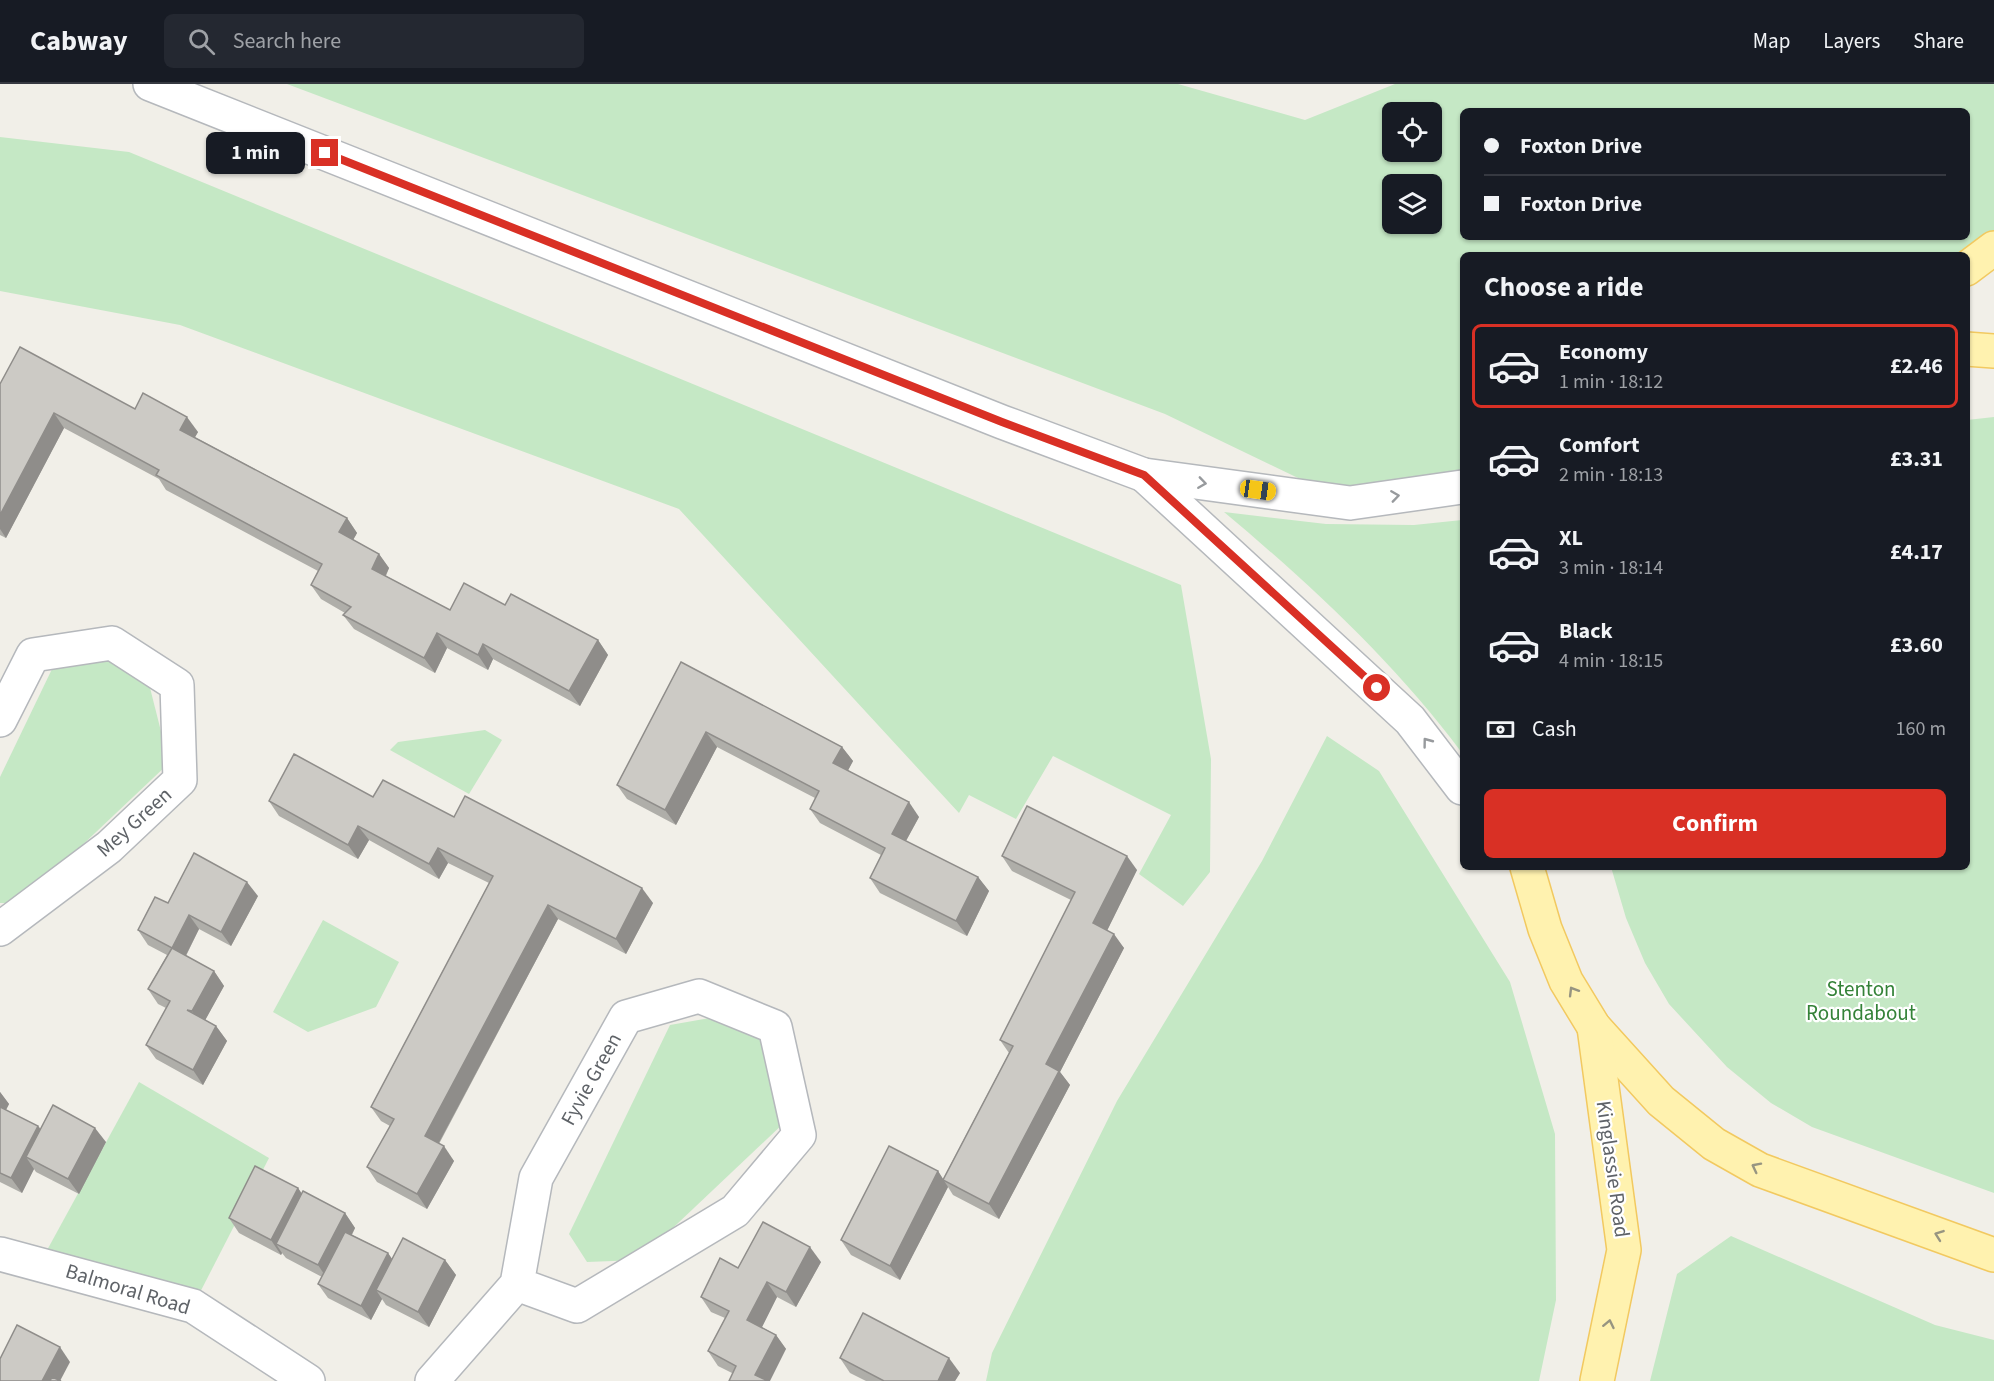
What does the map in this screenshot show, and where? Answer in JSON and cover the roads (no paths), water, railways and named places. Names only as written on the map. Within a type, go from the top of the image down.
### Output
[{"type":"main road","points":[[1970,266],[1994,248]]},
{"type":"main road","points":[[1970,349],[1994,351]]},
{"type":"main road","points":[[1526,870],[1545,929],[1566,981],[1594,1028],[1661,1101],[1714,1144],[1760,1170],[1994,1255]]},
{"type":"main road","name":"Kinglassie Road","points":[[1594,1028],[1624,1250],[1597,1381]]},
{"type":"street","points":[[150,84],[991,418],[1144,475],[1350,503],[1460,487]]},
{"type":"street","points":[[1144,475],[1410,720],[1460,785]]},
{"type":"street","name":"Mey Green","points":[[0,720],[33,655],[112,643],[177,685],[180,780],[110,847],[0,929]]},
{"type":"street","name":"Fyvie Green","points":[[699,996],[775,1027],[799,1135],[735,1211],[577,1306],[517,1284],[536,1178],[626,1017],[699,996]]},
{"type":"street","name":"Balmoral Road","points":[[0,1254],[193,1306],[308,1381]]},
{"type":"street","points":[[432,1381],[517,1284]]},
{"type":"park label","name":"Stenton Roundabout","points":[[1861,1001]]}]
